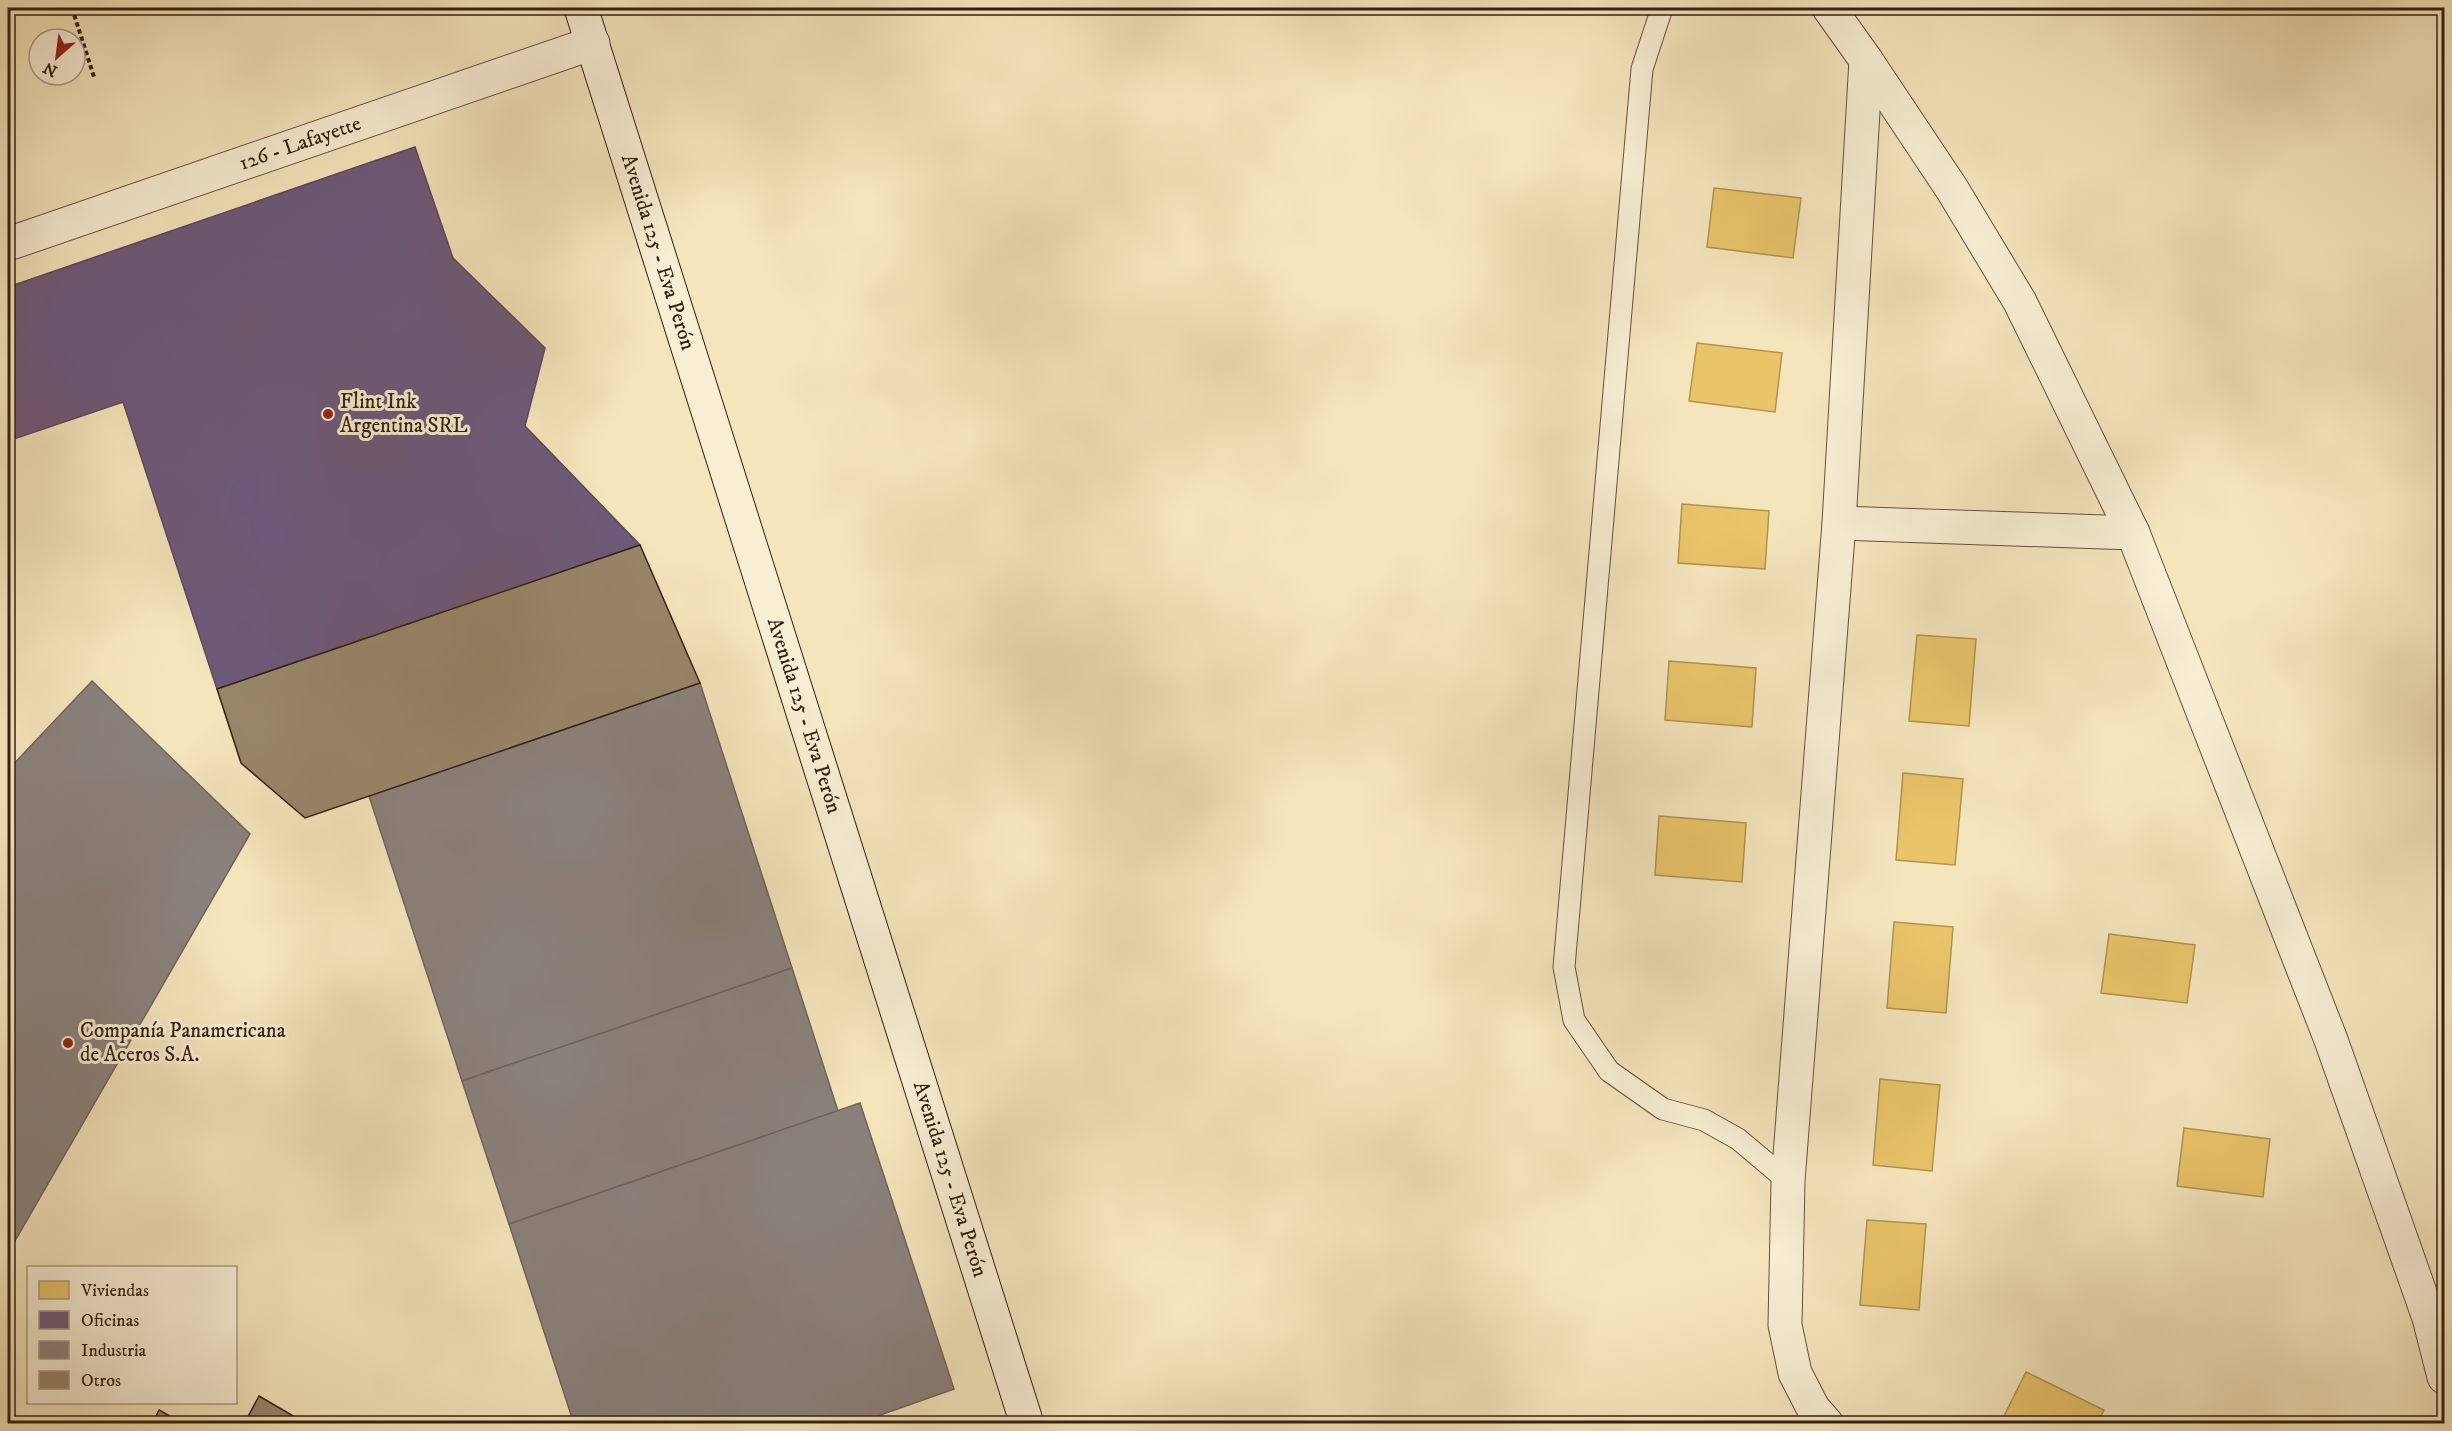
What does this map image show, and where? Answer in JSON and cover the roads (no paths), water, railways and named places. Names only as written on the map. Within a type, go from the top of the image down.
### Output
[{"type":"street","name":"Avenida 125 - Eva Perón","points":[[581,8],[1027,1424]]},
{"type":"street","points":[[1828,8],[1866,60],[1952,189],[2020,302],[2133,533],[2331,1040],[2429,1318],[2445,1377]]},
{"type":"street","name":"126 - Lafayette","points":[[8,244],[593,44]]},
{"type":"street","points":[[1827,1424],[1813,1408],[1795,1373],[1785,1325],[1788,1181],[1839,523],[1866,60]]},
{"type":"street","points":[[1839,523],[2133,533]]},
{"type":"lane","points":[[1662,8],[1642,69],[1564,967],[1574,1020],[1609,1071],[1663,1109],[1704,1120],[1738,1139],[1788,1181]]},
{"type":"place","name":"Flint Ink Argentina SRL","points":[[328,414]]},
{"type":"place","name":"Companía Panamericana de Aceros S.A.","points":[[68,1043]]}]
